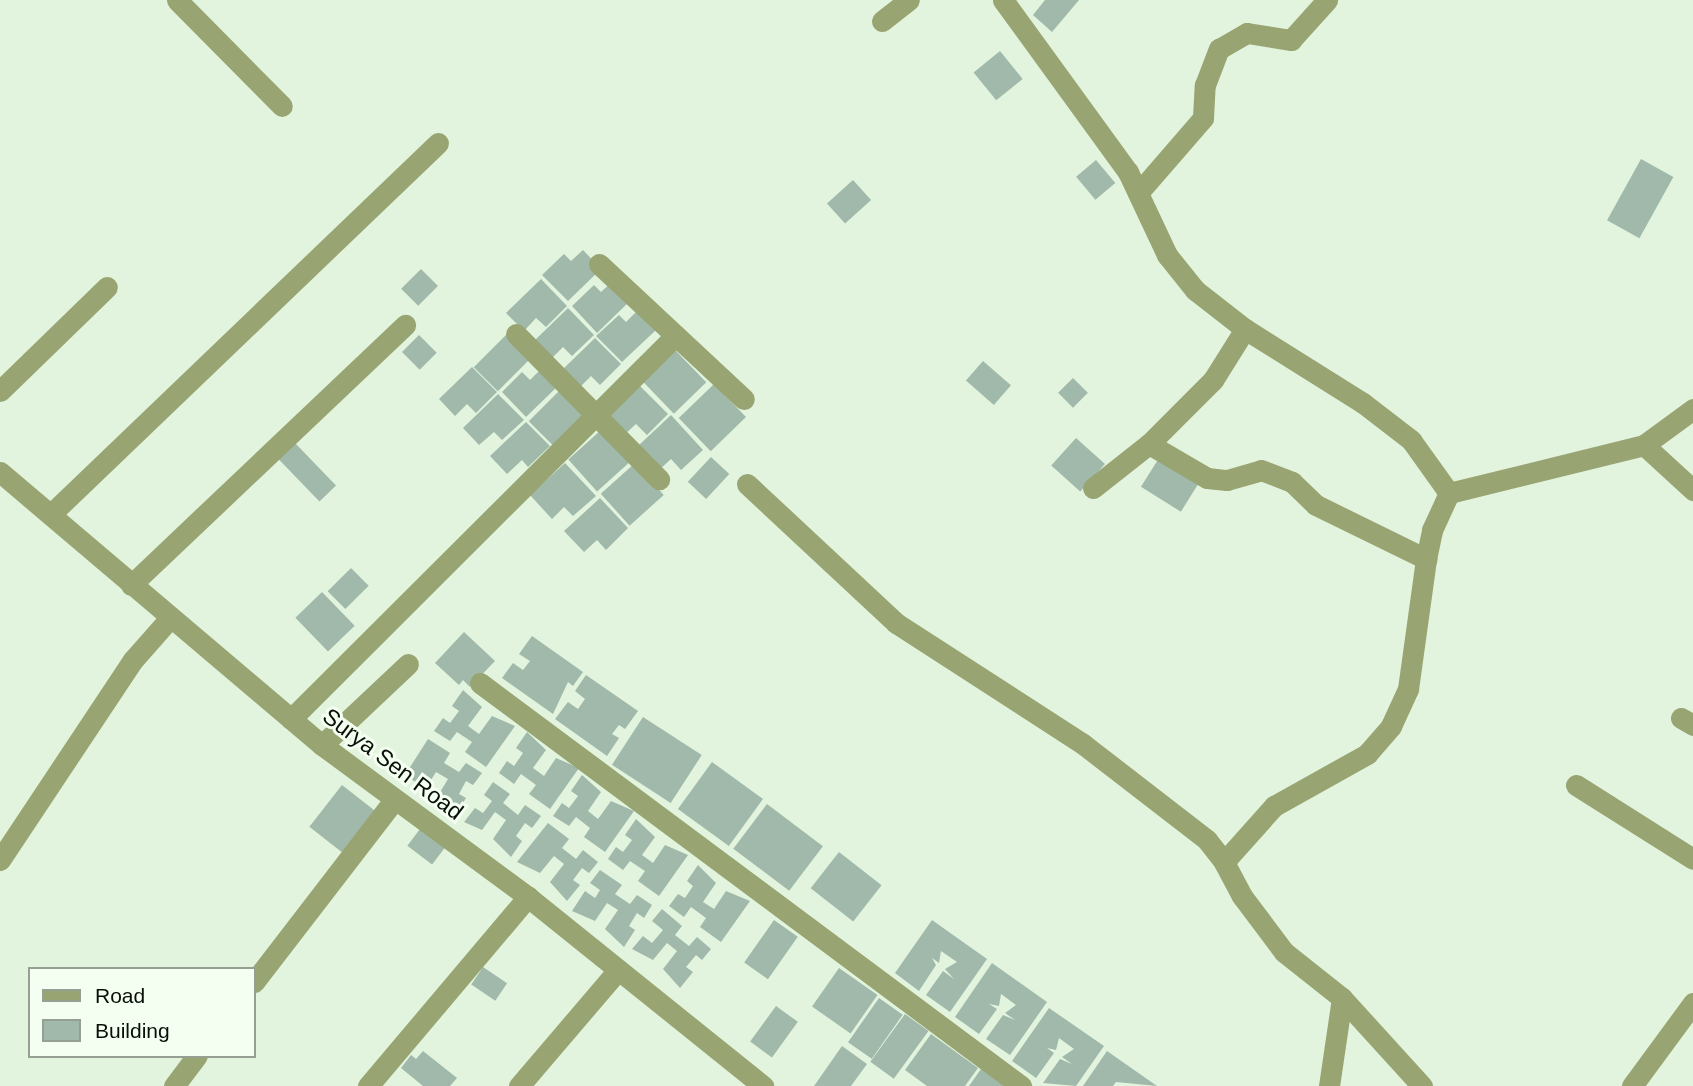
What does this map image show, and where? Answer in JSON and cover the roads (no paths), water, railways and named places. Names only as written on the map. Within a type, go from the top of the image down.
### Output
[{"type":"street","points":[[177,0],[282,106]]},
{"type":"street","points":[[882,21],[909,0]]},
{"type":"street","points":[[1003,0],[1139,192],[1167,255],[1195,290],[1245,329],[1363,403],[1411,440],[1449,494]]},
{"type":"street","points":[[1139,192],[1203,118],[1205,85],[1219,49],[1247,33],[1291,40],[1327,0]]},
{"type":"street","points":[[51,514],[438,143]]},
{"type":"street","points":[[599,264],[744,399]]},
{"type":"street","points":[[0,391],[107,287]]},
{"type":"street","points":[[131,585],[405,325]]},
{"type":"street","points":[[1093,488],[1149,444],[1213,380],[1245,329]]},
{"type":"street","points":[[516,334],[659,479]]},
{"type":"street","points":[[291,719],[597,417],[675,336]]},
{"type":"street","points":[[1449,494],[1644,445],[1693,409]]},
{"type":"street","points":[[1149,444],[1207,478],[1227,480],[1261,470],[1292,482],[1316,505],[1426,559]]},
{"type":"street","points":[[1644,445],[1693,490]]},
{"type":"street","name":"Surya Sen Road","points":[[0,472],[322,745],[528,897],[763,1086]]},
{"type":"street","points":[[747,484],[897,623],[1083,744],[1207,840],[1224,862],[1242,896],[1284,952],[1342,998],[1422,1086]]},
{"type":"street","points":[[1224,862],[1274,806],[1367,754],[1391,726],[1408,689],[1432,530],[1449,494]]},
{"type":"street","points":[[0,860],[133,660],[170,618]]},
{"type":"street","points":[[322,745],[408,664]]},
{"type":"street","points":[[480,683],[1021,1086]]},
{"type":"street","points":[[1576,785],[1693,859]]},
{"type":"street","points":[[256,979],[394,800]]},
{"type":"street","points":[[368,1086],[528,897]]},
{"type":"street","points":[[519,1086],[618,970]]},
{"type":"street","points":[[1329,1086],[1342,998]]},
{"type":"street","points":[[1632,1086],[1693,1003]]},
{"type":"street","points":[[174,1086],[195,1058]]}]
